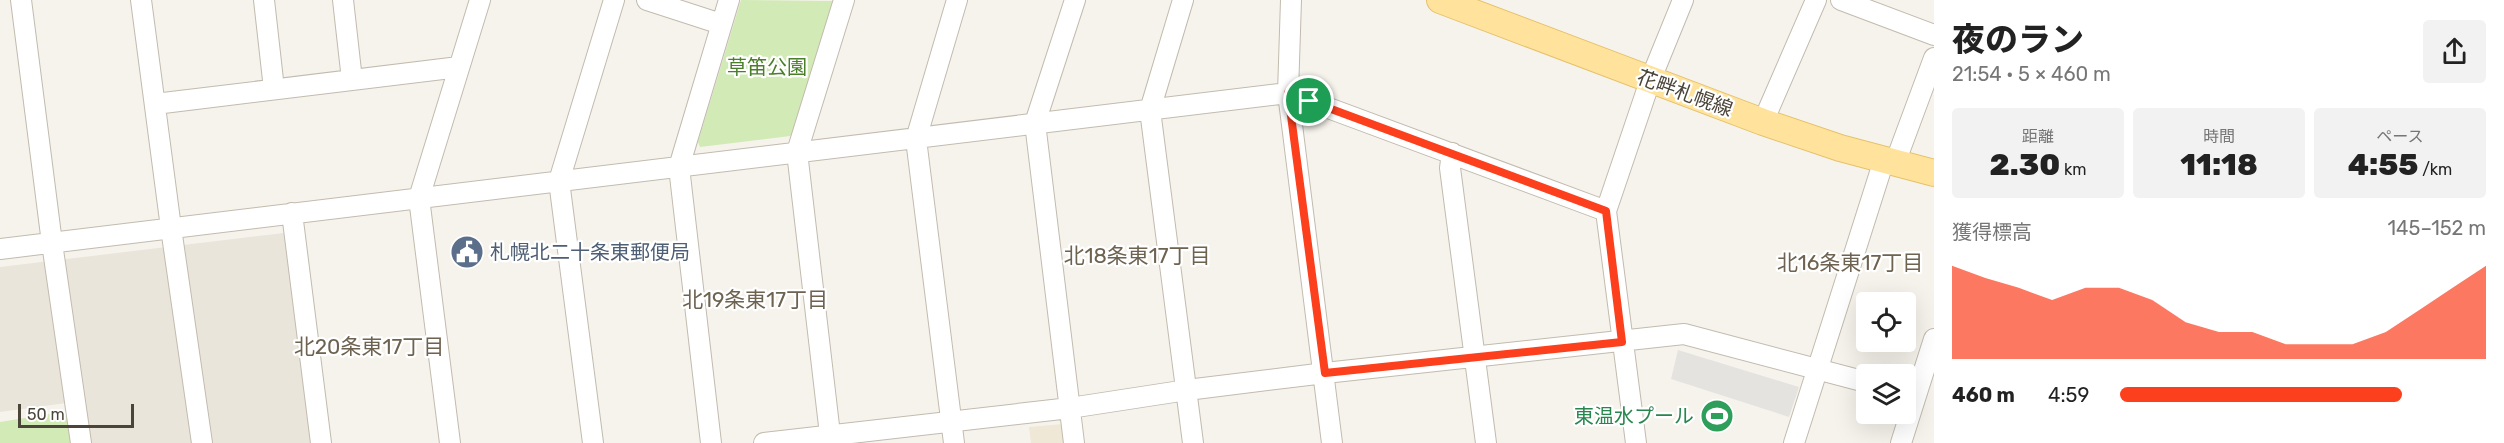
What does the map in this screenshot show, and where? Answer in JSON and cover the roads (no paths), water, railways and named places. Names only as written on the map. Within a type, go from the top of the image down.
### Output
[{"type":"main road","name":"花畔札幌線","points":[[1440,0],[1763,122],[1889,162],[1934,173]]},
{"type":"street","points":[[21,0],[52,243],[81,443]]},
{"type":"street","points":[[141,0],[202,443]]},
{"type":"street","points":[[264,0],[274,89]]},
{"type":"street","points":[[343,0],[352,80]]},
{"type":"street","points":[[450,443],[419,198],[480,0]]},
{"type":"street","points":[[593,443],[558,181],[614,0]]},
{"type":"street","points":[[647,0],[721,24]]},
{"type":"street","points":[[711,443],[679,167],[729,0]]},
{"type":"street","points":[[831,439],[797,153],[844,0]]},
{"type":"street","points":[[954,443],[916,139],[957,0]]},
{"type":"street","points":[[1074,443],[1035,123],[1075,0]]},
{"type":"street","points":[[1183,0],[1150,110],[1192,443]]},
{"type":"street","points":[[1291,0],[1288,93],[1332,443]]},
{"type":"street","points":[[1636,443],[1606,211],[1650,81],[1683,0]]},
{"type":"street","points":[[1763,122],[1816,0]]},
{"type":"street","points":[[1841,0],[1934,35]]},
{"type":"street","points":[[1794,443],[1889,162],[1934,58]]},
{"type":"street","points":[[155,104],[459,67]]},
{"type":"street","points":[[0,249],[1288,93],[1606,211]]},
{"type":"street","points":[[1452,153],[1450,168],[1486,443]]},
{"type":"street","points":[[292,213],[321,443]]},
{"type":"street","points":[[764,443],[831,439],[951,421],[1070,408],[1187,390],[1325,373],[1684,334],[1856,379]]},
{"type":"street","points":[[1901,443],[1919,395],[1934,339]]},
{"type":"place","name":"札幌北二十条東郵便局","points":[[467,252]]},
{"type":"place","name":"東温水プール","points":[[1717,416]]},
{"type":"district","name":"北18条東17丁目","points":[[1137,255]]},
{"type":"district","name":"北16条東17丁目","points":[[1850,262]]},
{"type":"district","name":"北19条東17丁目","points":[[755,299]]},
{"type":"district","name":"北20条東17丁目","points":[[369,346]]},
{"type":"park label","name":"草笛公園","points":[[767,67]]}]
